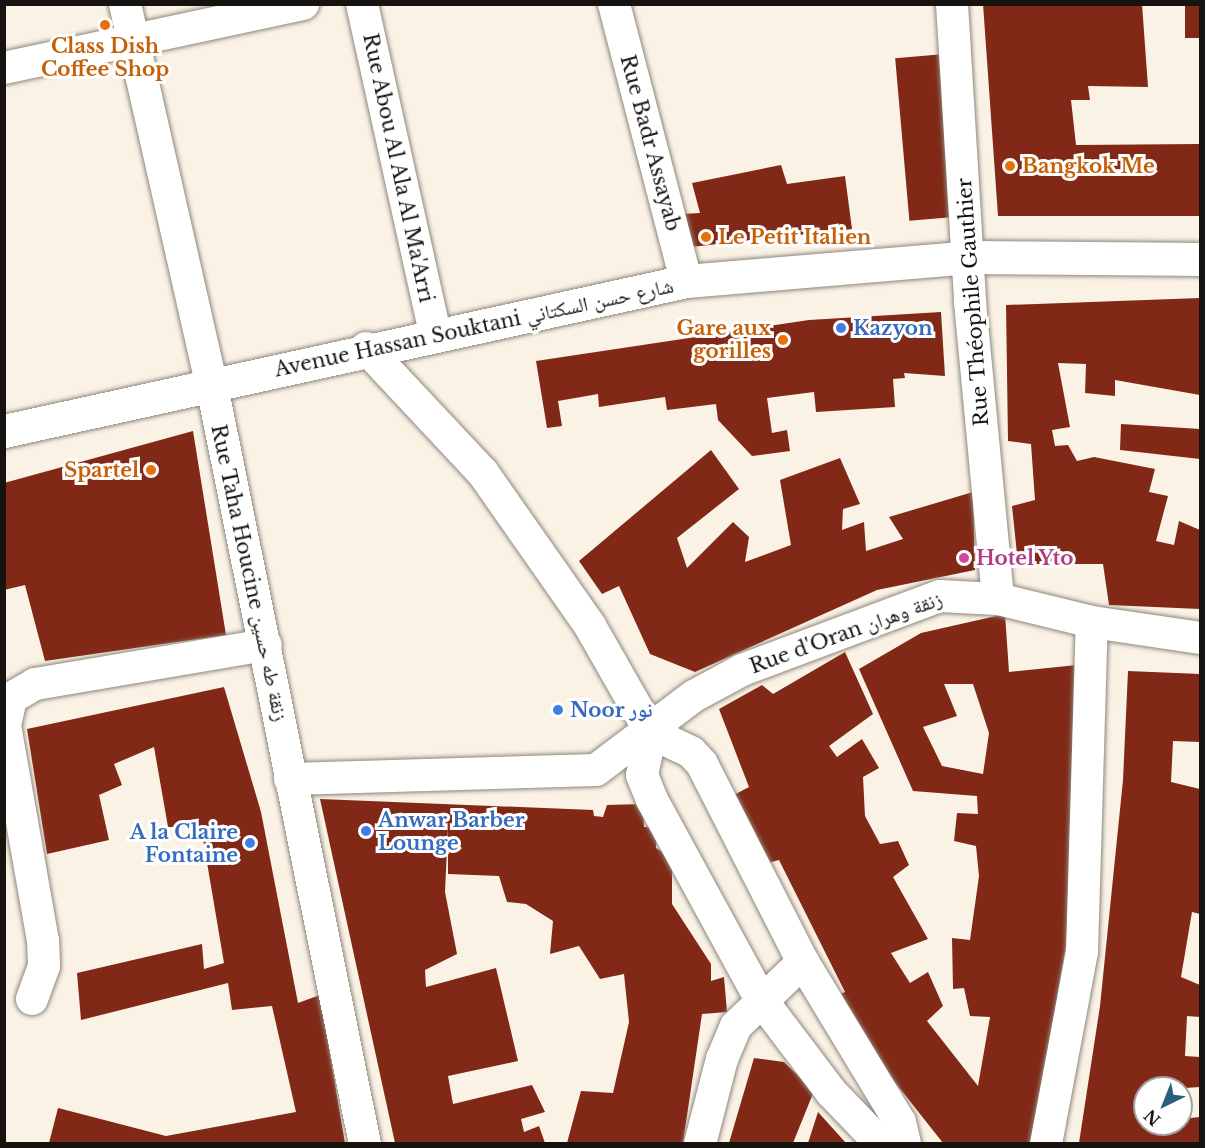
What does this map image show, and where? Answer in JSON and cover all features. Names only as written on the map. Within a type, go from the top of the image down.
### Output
[{"type":"street","name":"Rue Taha Houcine زنقة طه حسين","points":[[124,4],[212,386],[365,1143]]},
{"type":"street","points":[[4,68],[303,4]]},
{"type":"street","name":"Rue Abou Al Ala Al Ma'Arri","points":[[362,4],[435,332]]},
{"type":"street","name":"Rue Badr Assayab","points":[[614,4],[686,281]]},
{"type":"street","name":"Rue Théophile Gauthier","points":[[952,4],[998,599]]},
{"type":"street","name":"Avenue Hassan Souktani شارع حسن السكتاني","points":[[4,431],[212,386],[435,332],[686,281],[970,257],[1200,259]]},
{"type":"street","points":[[366,348],[483,473],[590,626],[651,733],[691,752],[712,779],[803,962],[878,1082],[900,1122],[904,1143]]},
{"type":"street","name":"Rue d'Oran زنقة وهران","points":[[290,779],[587,772],[608,766],[694,696],[742,670],[940,596],[998,599],[1092,622],[1200,638]]},
{"type":"street","points":[[1046,1143],[1082,951],[1092,622]]},
{"type":"street","points":[[32,999],[44,966],[43,941],[5,725],[11,698],[35,684],[266,645]]},
{"type":"street","points":[[651,733],[642,775],[652,800],[760,998],[831,1092],[881,1143]]},
{"type":"street","points":[[700,1143],[722,1059],[736,1026],[760,998],[803,962]]},
{"type":"building","points":[[983,4],[1142,4],[1148,87],[1088,86],[1090,100],[1071,100],[1076,145],[1200,144],[1200,216],[998,216]]},
{"type":"building","points":[[1185,4],[1200,4],[1200,38],[1185,38]]},
{"type":"building","points":[[945,54],[959,216],[909,221],[895,58]]},
{"type":"building","points":[[781,165],[787,184],[845,176],[852,229],[691,247],[683,214],[700,213],[692,183]]},
{"type":"building","points":[[1200,298],[1200,395],[1115,380],[1115,396],[1085,393],[1086,364],[1058,363],[1070,427],[1052,430],[1055,446],[1068,445],[1077,461],[1094,457],[1155,469],[1149,492],[1168,496],[1156,541],[1174,545],[1179,521],[1200,530],[1200,609],[1109,605],[1103,564],[1018,564],[1012,506],[1035,500],[1031,444],[1008,441],[1006,305]]},
{"type":"building","points":[[941,312],[945,376],[904,373],[905,378],[893,379],[895,407],[816,412],[814,392],[767,398],[772,433],[787,430],[790,451],[752,456],[718,420],[716,404],[667,410],[665,397],[599,407],[598,394],[558,401],[562,426],[547,428],[536,361],[809,320]]},
{"type":"building","points":[[1121,424],[1200,429],[1200,459],[1120,450]]},
{"type":"building","points":[[193,431],[226,635],[45,661],[25,585],[4,590],[4,483]]},
{"type":"building","points":[[711,450],[739,489],[677,538],[687,568],[733,522],[749,537],[745,562],[791,545],[780,480],[840,458],[860,504],[843,509],[842,530],[864,522],[866,551],[903,539],[889,517],[973,492],[975,570],[877,590],[695,672],[650,654],[619,586],[602,594],[579,561]]},
{"type":"building","points":[[1005,614],[1009,672],[1077,665],[1071,916],[1032,1143],[943,1143],[829,999],[845,992],[779,860],[764,864],[732,796],[749,787],[719,709],[762,685],[773,694],[845,652],[873,714],[829,746],[837,757],[862,739],[879,768],[863,777],[865,816],[880,844],[898,841],[909,865],[893,877],[928,939],[891,953],[910,983],[928,972],[943,1006],[927,1021],[978,1086],[990,1017],[970,1016],[964,988],[953,989],[952,938],[970,940],[979,876],[976,846],[954,841],[957,813],[978,814],[977,796],[913,791],[859,669],[921,633]],"holes":[[[944,684],[973,684],[989,733],[983,774],[942,766],[923,727],[957,716]]]},
{"type":"building","points":[[1128,671],[1200,674],[1200,742],[1173,741],[1171,782],[1200,789],[1200,914],[1192,912],[1181,977],[1200,985],[1200,1017],[1187,1016],[1185,1056],[1200,1057],[1200,1087],[1193,1087],[1193,1076],[1133,1076],[1133,1136],[1193,1136],[1193,1118],[1200,1117],[1200,1143],[1079,1143],[1100,1006],[1123,780]]},
{"type":"building","points":[[224,687],[261,812],[298,1003],[320,995],[345,1143],[49,1143],[58,1108],[166,1136],[296,1112],[272,1006],[232,1010],[228,983],[81,1020],[77,973],[202,944],[204,969],[224,963],[201,827],[168,827],[154,747],[114,764],[122,785],[99,795],[109,840],[47,854],[27,729]]},
{"type":"building","points":[[320,799],[593,810],[594,816],[603,817],[607,805],[643,804],[644,827],[657,827],[656,848],[672,858],[672,904],[711,964],[711,981],[724,977],[727,1012],[702,1014],[683,1143],[567,1143],[581,1091],[613,1093],[629,1022],[624,974],[600,979],[579,946],[550,954],[553,921],[526,904],[507,902],[499,876],[448,874],[448,827],[445,892],[457,954],[425,970],[426,987],[496,968],[518,1061],[448,1076],[453,1104],[532,1085],[545,1112],[521,1119],[524,1132],[539,1126],[545,1143],[395,1143]]},
{"type":"building","points":[[754,1058],[784,1062],[814,1091],[793,1143],[729,1143]]},
{"type":"building","points":[[818,1112],[846,1143],[808,1143]]},
{"type":"place","name":"Class Dish Coffee Shop","points":[[105,25]]},
{"type":"place","name":"Bangkok Me","points":[[1010,166]]},
{"type":"place","name":"Le Petit Italien","points":[[706,237]]},
{"type":"place","name":"Kazyon","points":[[841,328]]},
{"type":"place","name":"Gare aux gorilles","points":[[783,340]]},
{"type":"place","name":"Spartel","points":[[151,470]]},
{"type":"place","name":"Hotel Yto","points":[[964,558]]},
{"type":"place","name":"Noor نور","points":[[558,710]]},
{"type":"place","name":"Anwar Barber Lounge","points":[[366,831]]},
{"type":"place","name":"A la Claire Fontaine","points":[[250,843]]}]
